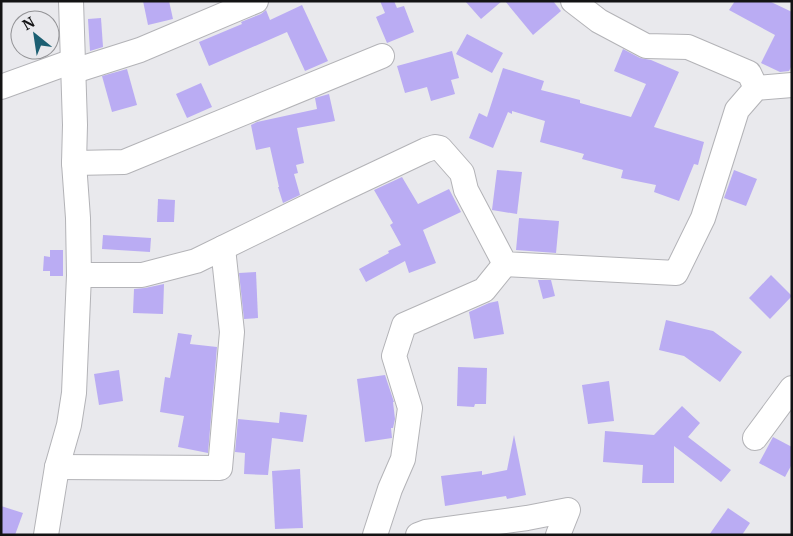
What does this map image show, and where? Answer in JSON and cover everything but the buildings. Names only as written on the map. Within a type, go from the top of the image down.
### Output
[{"type":"street","points":[[46,535],[57,467],[69,425],[74,393],[79,276],[78,218],[74,163],[75,125],[71,1]]},
{"type":"street","points":[[1,87],[73,66],[140,50],[256,1]]},
{"type":"street","points":[[573,1],[599,21],[646,46],[688,47],[749,73],[756,88]]},
{"type":"street","points":[[74,163],[124,162],[382,56]]},
{"type":"street","points":[[505,264],[676,273],[703,218],[737,110],[756,88],[792,85]]},
{"type":"street","points":[[79,276],[142,275],[196,261],[337,192],[435,147],[440,148],[462,173],[466,190],[505,264]]},
{"type":"street","points":[[57,467],[220,468],[232,332],[223,248]]},
{"type":"street","points":[[375,535],[390,488],[403,459],[410,408],[394,356],[404,325],[484,290],[505,264]]},
{"type":"street","points":[[755,438],[792,388]]},
{"type":"street","points":[[418,535],[426,532],[527,518],[568,510],[558,535]]}]
